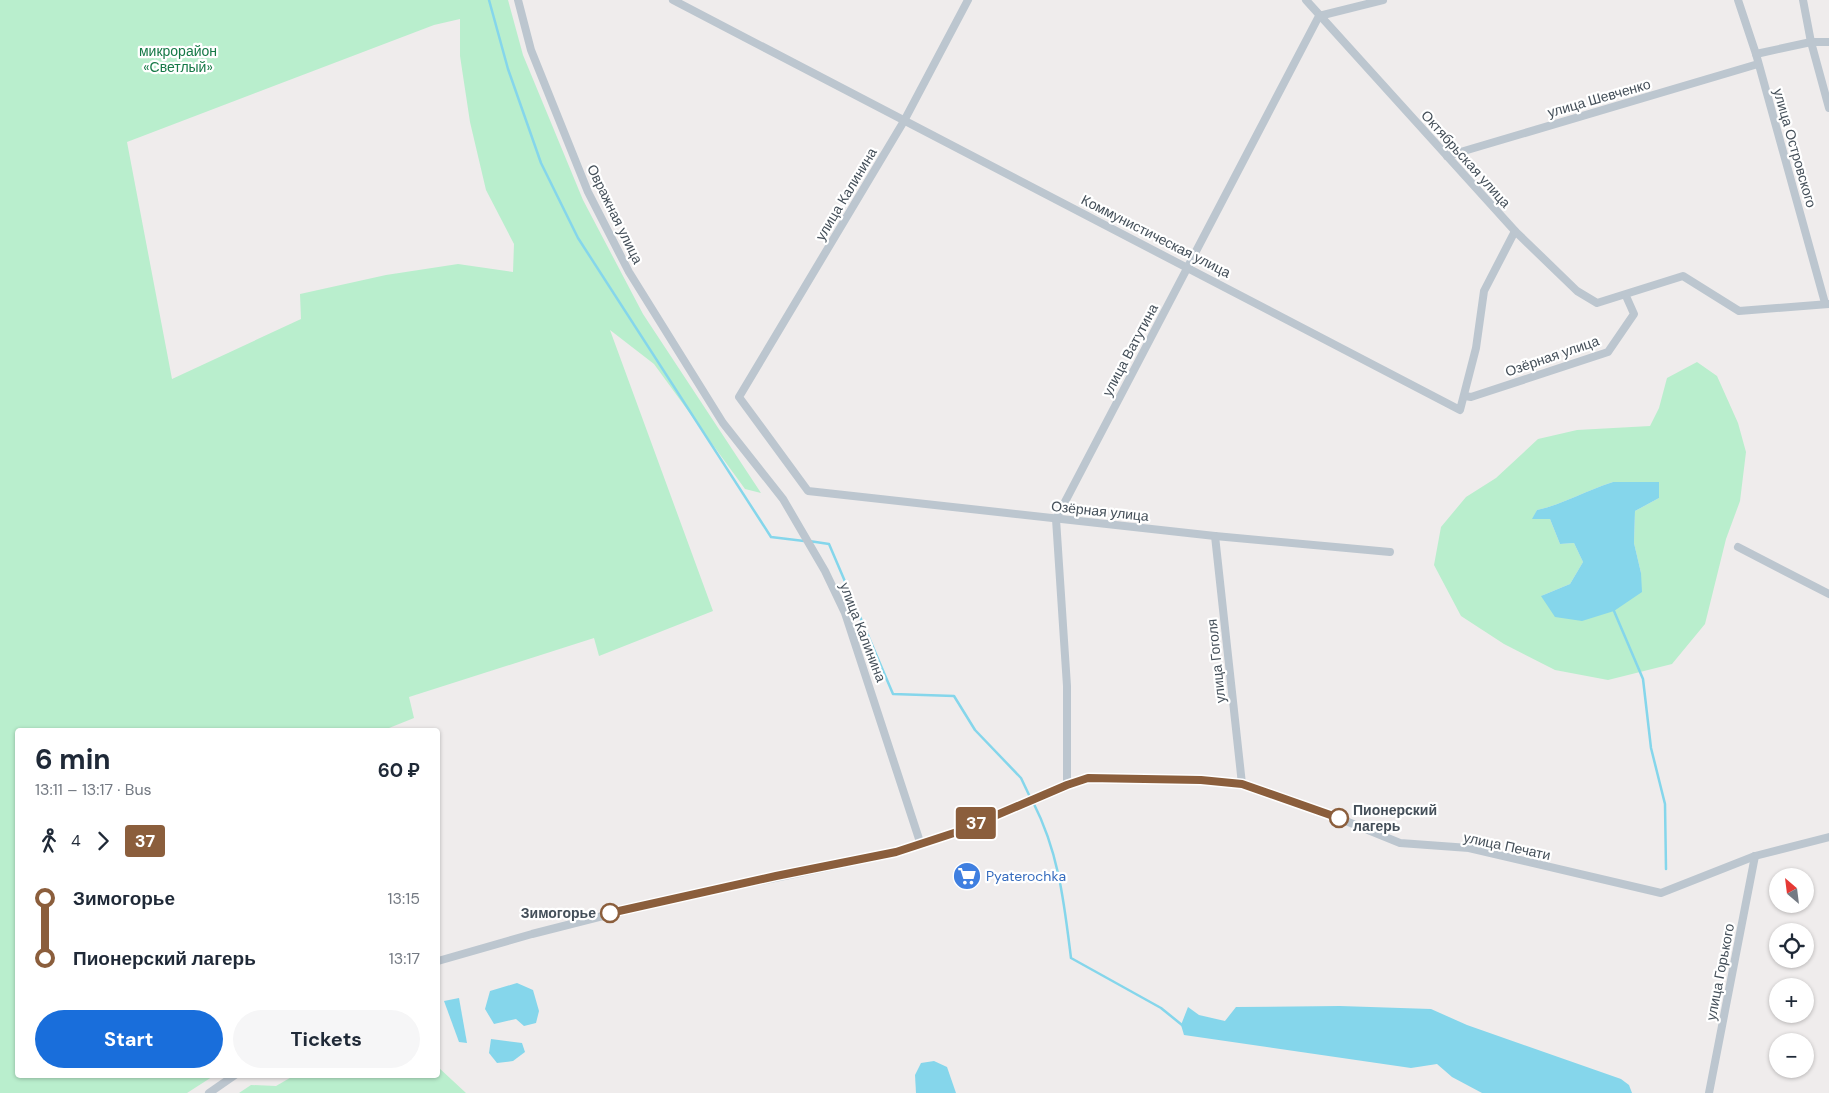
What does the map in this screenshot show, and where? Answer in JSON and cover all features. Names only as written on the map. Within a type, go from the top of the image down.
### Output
[{"type":"street","name":"Овражная улица","points":[[518,0],[531,50],[588,192],[629,272],[724,423]]},
{"type":"street","name":"Коммунистическая улица","points":[[673,0],[1188,266],[1460,410],[1464,396]]},
{"type":"street","name":"улица Калинина","points":[[808,491],[739,397],[904,121],[968,0]]},
{"type":"street","name":"Октябрьская улица","points":[[1306,0],[1515,231],[1577,291],[1597,303],[1626,296]]},
{"type":"street","points":[[1319,16],[1383,0]]},
{"type":"street","name":"улица Островского","points":[[1738,0],[1756,54],[1827,304]]},
{"type":"street","points":[[1803,0],[1811,42],[1829,108]]},
{"type":"street","name":"улица Ватутина","points":[[1056,519],[1319,16]]},
{"type":"street","points":[[1756,54],[1811,42],[1829,42]]},
{"type":"street","name":"улица Шевченко","points":[[1447,156],[1758,64]]},
{"type":"street","points":[[1464,396],[1476,348],[1484,292],[1515,231]]},
{"type":"street","points":[[1626,296],[1684,276],[1739,311],[1827,304]]},
{"type":"street","name":"Озёрная улица","points":[[1464,396],[1471,396],[1608,352],[1634,314],[1626,296]]},
{"type":"street","name":"улица Калинина","points":[[724,423],[782,499],[826,571],[845,613],[921,845]]},
{"type":"street","name":"Озёрная улица","points":[[808,491],[1215,536],[1390,552]]},
{"type":"street","points":[[1056,519],[1067,686],[1067,785]]},
{"type":"street","name":"улица Гоголя","points":[[1215,536],[1242,784]]},
{"type":"street","points":[[1738,547],[1829,594]]},
{"type":"street","name":"улица Печати","points":[[440,960],[641,906],[776,876],[871,859],[921,845],[1088,778],[1201,780],[1242,784],[1330,814],[1400,843],[1469,848],[1661,893],[1755,856],[1829,837]]},
{"type":"street","name":"улица Горького","points":[[1709,1093],[1755,856]]},
{"type":"street","points":[[209,1093],[231,1078]]},
{"type":"green space","name":"микрорайон «Светлый»","points":[[0,0],[508,0],[523,55],[583,200],[643,314],[761,493],[745,489],[654,364],[610,330],[713,611],[599,656],[594,638],[409,697],[414,718],[389,728],[15,728],[15,1078],[210,1078],[187,1093],[0,1093]],"holes":[[[460,19],[460,56],[470,122],[486,190],[514,244],[513,272],[458,264],[386,275],[300,294],[301,319],[172,379],[127,142],[434,25]]]},
{"type":"green space","points":[[1697,362],[1717,376],[1738,423],[1746,452],[1740,501],[1726,539],[1705,624],[1672,664],[1608,680],[1555,670],[1504,644],[1461,616],[1434,565],[1441,527],[1466,497],[1496,478],[1538,439],[1577,430],[1650,426],[1659,408],[1667,378]],"holes":[[[1613,482],[1633,483],[1659,498],[1635,511],[1634,543],[1641,573],[1541,596],[1570,584],[1583,562],[1574,543],[1560,544],[1550,519],[1533,519],[1537,510]]]},
{"type":"green space","points":[[440,1069],[466,1093],[239,1093],[251,1085],[276,1086],[290,1078],[440,1078]]},
{"type":"water","points":[[1613,482],[1659,482],[1659,498],[1635,511],[1634,543],[1641,573],[1642,592],[1614,611],[1582,621],[1555,617],[1541,596],[1570,584],[1583,562],[1574,543],[1560,544],[1550,519],[1532,519],[1537,510]]},
{"type":"water","points":[[517,983],[533,990],[539,1011],[536,1023],[524,1026],[516,1019],[494,1024],[485,1009],[490,991]]},
{"type":"water","points":[[459,998],[467,1043],[459,1042],[444,1001]]},
{"type":"water","points":[[1340,1006],[1431,1009],[1467,1025],[1621,1079],[1629,1085],[1632,1093],[1482,1093],[1452,1077],[1437,1064],[1411,1068],[1184,1035],[1181,1025],[1188,1007],[1199,1015],[1225,1021],[1236,1007]]},
{"type":"water","points":[[491,1039],[522,1043],[525,1052],[513,1061],[497,1063],[489,1053]]},
{"type":"water","points":[[934,1061],[947,1067],[956,1093],[916,1093],[915,1075],[921,1063]]},
{"type":"waterway","points":[[489,0],[508,69],[541,163],[578,238],[771,537],[804,541]]},
{"type":"waterway","points":[[809,541],[829,544],[893,694],[954,696],[975,730],[1021,778],[1030,797]]},
{"type":"waterway","points":[[1614,611],[1643,679],[1651,748],[1665,804],[1666,869]]},
{"type":"waterway","points":[[1033,802],[1042,821],[1055,859],[1063,897],[1071,958],[1161,1008],[1182,1025]]},
{"type":"bus line","name":"37","points":[[610,913],[776,876],[871,859],[921,845],[1088,778],[1201,780],[1242,784],[1262,789],[1339,818]]},
{"type":"place","name":"Пионерский лагерь","points":[[1339,818]]},
{"type":"place","name":"Pyaterochka","points":[[967,876]]},
{"type":"place","name":"Зимогорье","points":[[610,913]]}]
